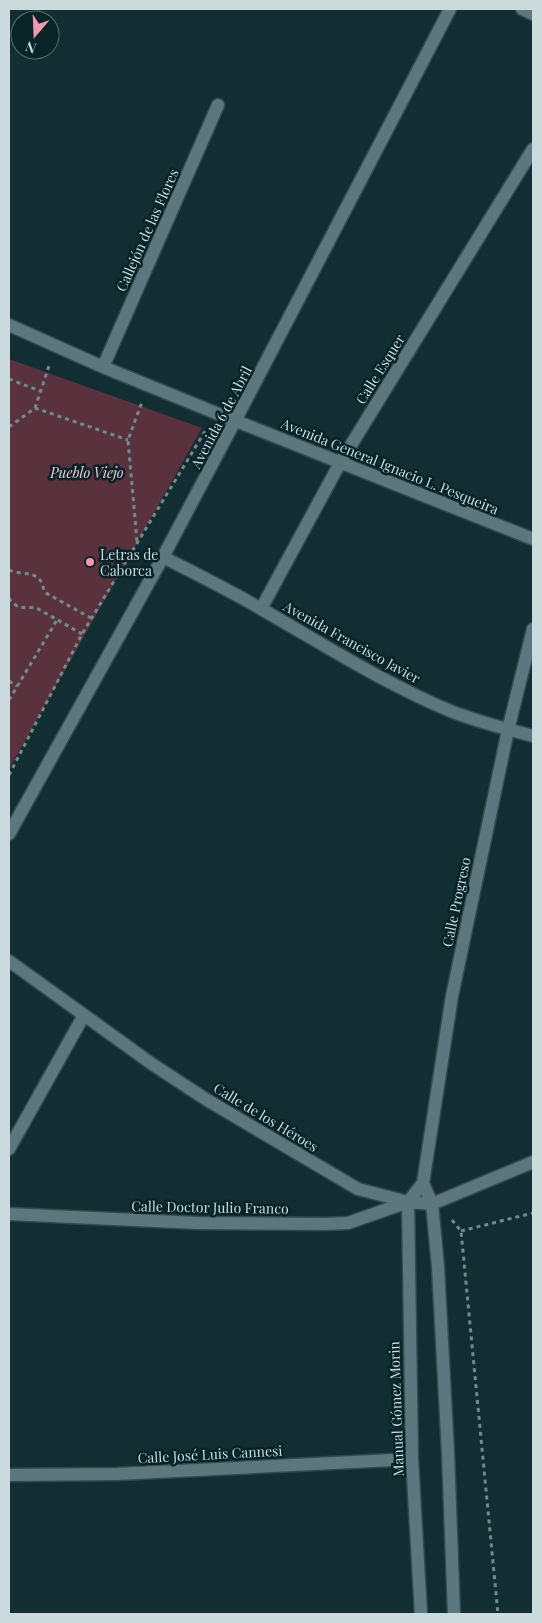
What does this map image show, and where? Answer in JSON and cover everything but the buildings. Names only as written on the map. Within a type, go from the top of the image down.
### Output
[{"type":"street","name":"Avenida 6 de Abril","points":[[9,834],[236,422],[450,9]]},
{"type":"street","points":[[522,9],[533,14]]},
{"type":"street","name":"Callejón de las Flores","points":[[103,367],[218,105]]},
{"type":"street","name":"Calle Esquer","points":[[262,609],[340,463],[533,150]]},
{"type":"street","name":"Avenida General Ignacio L. Pesqueira","points":[[9,325],[103,367],[236,422],[533,539]]},
{"type":"street","name":"Avenida Francisco Javier","points":[[163,557],[262,609],[414,695],[455,713],[533,736]]},
{"type":"street","name":"Calle Progreso","points":[[408,1202],[422,1183],[452,996],[508,730],[533,629]]},
{"type":"street","name":"Calle de los Héroes","points":[[9,961],[152,1064],[207,1100],[358,1189],[408,1202],[432,1204],[533,1162]]},
{"type":"street","points":[[9,1149],[84,1015]]},
{"type":"street","points":[[422,1183],[432,1204],[438,1267],[454,1614]]},
{"type":"street","name":"Calle Doctor Julio Franco","points":[[9,1214],[198,1223],[325,1224],[348,1223],[408,1202]]},
{"type":"street","name":"Manual Gómez Morin","points":[[408,1202],[412,1459],[421,1614]]},
{"type":"street","name":"Calle José Luis Cannesi","points":[[9,1475],[117,1474],[412,1459]]},
{"type":"path","points":[[9,426],[35,408],[56,346]]},
{"type":"path","points":[[9,380],[40,391]]},
{"type":"path","points":[[137,541],[128,440],[149,386]]},
{"type":"path","points":[[35,408],[128,440]]},
{"type":"path","points":[[9,775],[91,618],[216,413]]},
{"type":"path","points":[[9,570],[19,574],[33,574],[43,585],[44,592],[91,618]]},
{"type":"path","points":[[9,598],[17,607],[26,609],[35,607],[82,634]]},
{"type":"path","points":[[9,700],[57,620]]},
{"type":"path","points":[[9,681],[17,686]]},
{"type":"path","points":[[498,1614],[461,1231],[533,1213]]},
{"type":"green space","name":"Pueblo Viejo","points":[[9,359],[202,428],[9,769]]},
{"type":"place","name":"Letras de Caborca","points":[[90,562]]}]
